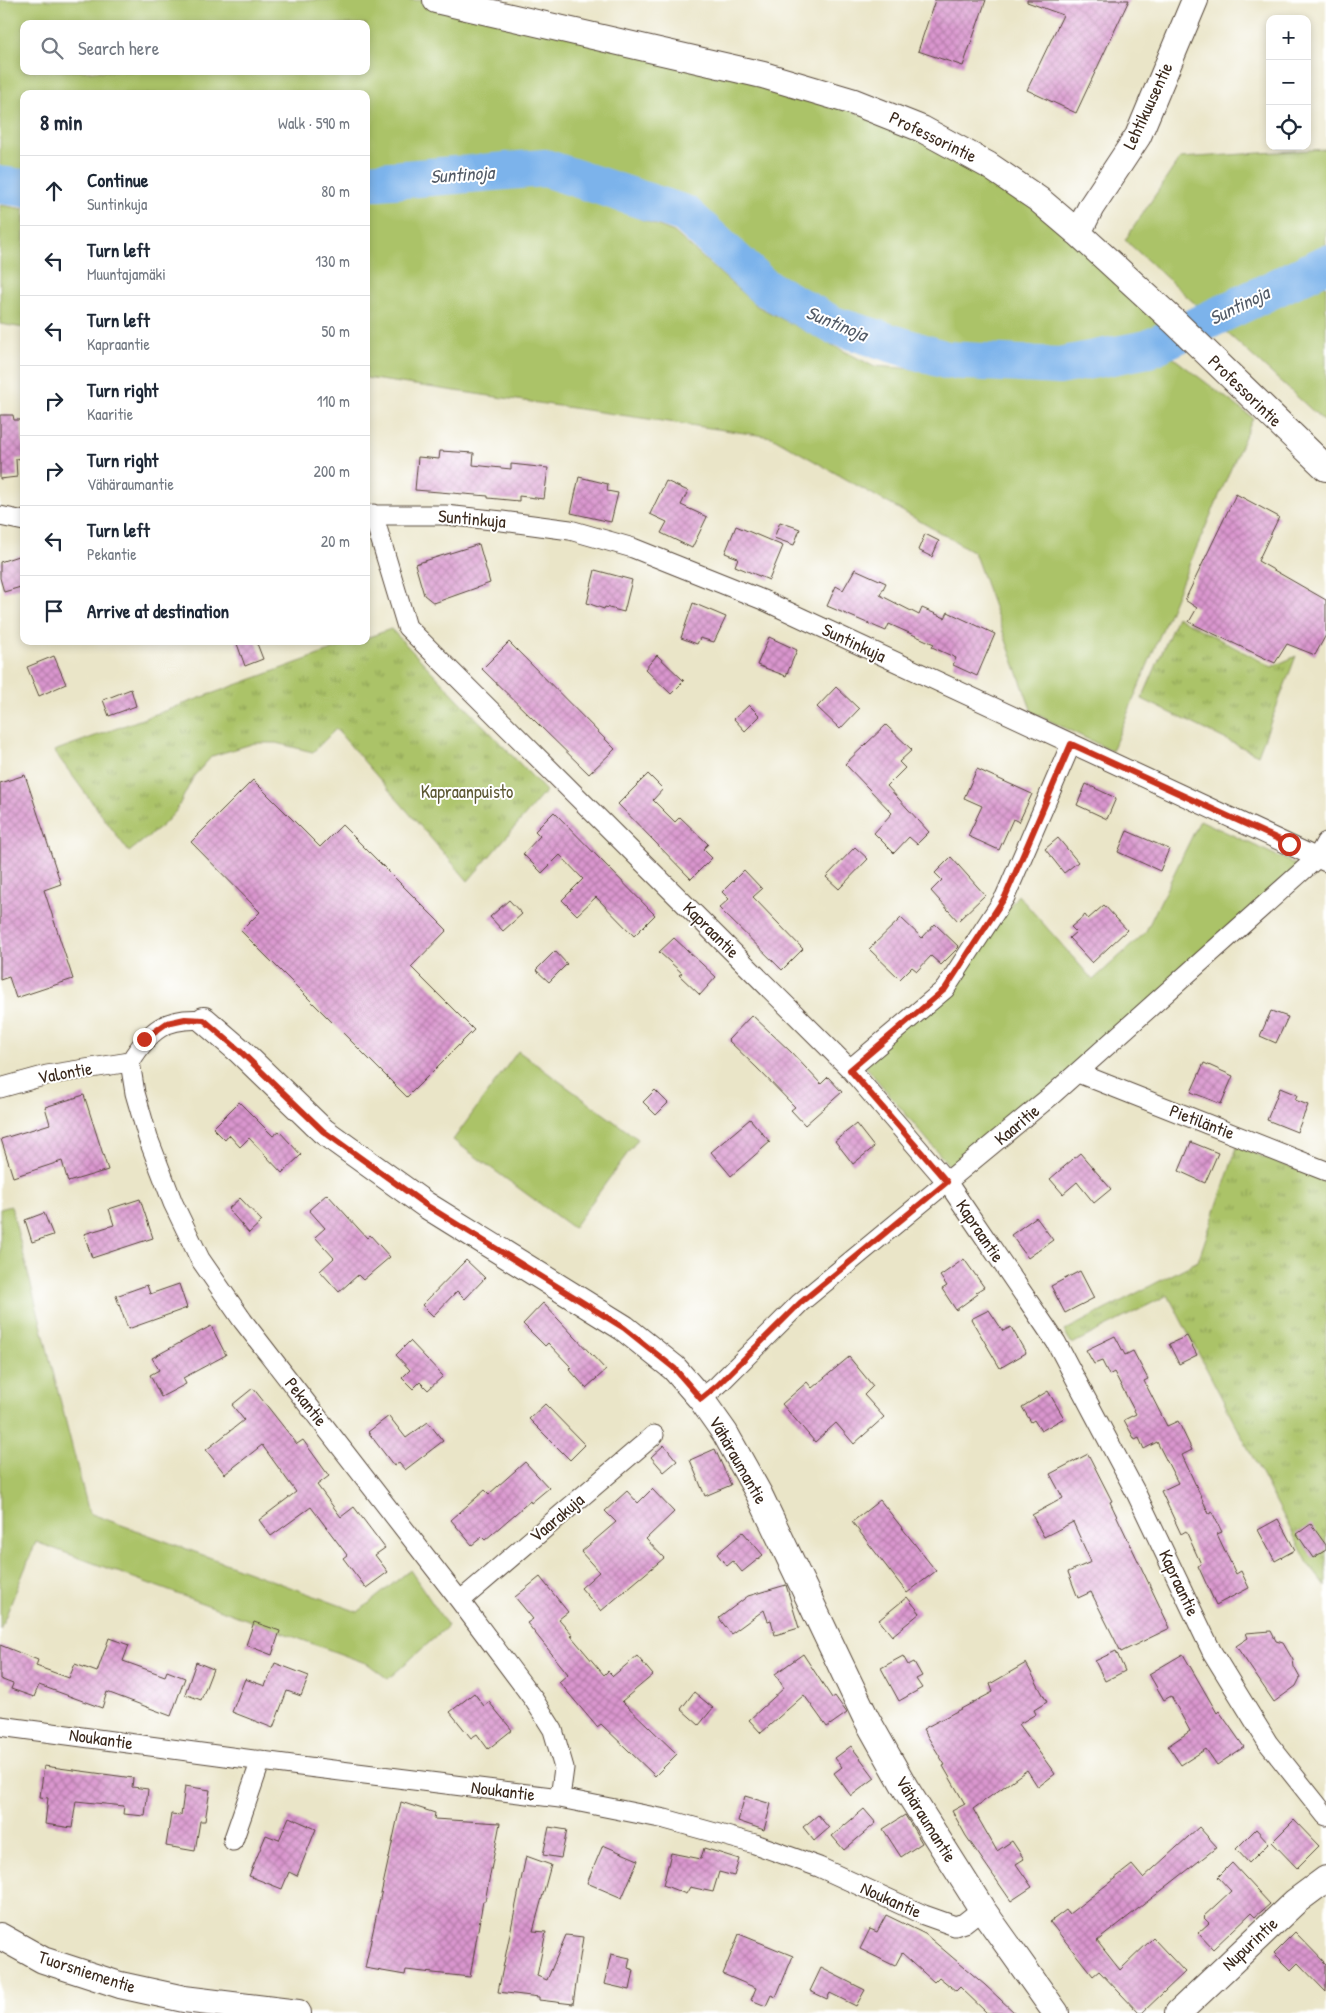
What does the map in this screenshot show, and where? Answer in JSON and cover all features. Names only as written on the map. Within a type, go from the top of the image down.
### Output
[{"type":"street","name":"Professorintie","points":[[436,0],[763,75],[854,102],[922,129],[988,165],[1038,199],[1078,232],[1175,322],[1326,468]]},
{"type":"street","name":"Lehtikuusentie","points":[[1078,232],[1091,207],[1138,136],[1195,0]]},
{"type":"street","name":"Suntinkuja","points":[[370,514],[446,515],[502,521],[570,530],[633,548],[763,600],[1071,744],[1323,854]]},
{"type":"street","name":"Kapraantie","points":[[370,514],[407,626],[850,1070],[947,1182],[1056,1342],[1136,1493],[1212,1652],[1268,1743],[1326,1816]]},
{"type":"street","points":[[0,516],[20,520]]},
{"type":"street","points":[[850,1070],[945,989],[1005,897],[1071,744]]},
{"type":"street","name":"Kaaritie","points":[[701,1399],[718,1385],[800,1303],[1078,1073],[1323,854]]},
{"type":"street","points":[[130,1062],[144,1039],[167,1023],[185,1019],[204,1020]]},
{"type":"street","name":"Vähäraumantie","points":[[204,1020],[240,1051],[323,1131],[426,1205],[624,1328],[674,1368],[701,1399],[725,1433],[759,1494],[866,1716],[906,1789],[982,1909],[1056,2013]]},
{"type":"street","name":"Valontie","points":[[0,1088],[47,1075],[130,1062]]},
{"type":"street","name":"Pekantie","points":[[130,1062],[135,1093],[148,1138],[173,1203],[200,1259],[243,1321],[460,1601],[534,1700],[553,1730],[564,1768],[560,1798]]},
{"type":"street","name":"Pietiläntie","points":[[1078,1073],[1326,1171]]},
{"type":"street","name":"Vaarakuja","points":[[460,1601],[654,1435]]},
{"type":"street","name":"Noukantie","points":[[0,1726],[560,1798],[665,1819],[755,1844],[819,1867],[924,1915],[955,1926],[964,1923],[982,1909]]},
{"type":"street","points":[[233,1841],[261,1760]]},
{"type":"street","name":"Nupurintie","points":[[1178,2013],[1295,1902],[1326,1879]]},
{"type":"street","name":"Tuorsniementie","points":[[0,1936],[43,1960],[120,1985],[168,2005],[298,2013]]},
{"type":"green space","points":[[0,0],[436,0],[763,75],[988,165],[1175,322],[1148,349],[946,360],[833,325],[764,287],[685,214],[545,168],[370,182],[370,90],[20,90],[20,188],[0,185]]},
{"type":"green space","points":[[1326,149],[1326,423],[1125,240],[1180,158]]},
{"type":"green space","points":[[546,182],[674,232],[757,306],[873,366],[1044,378],[1167,353],[1253,418],[1189,565],[1112,751],[1032,712],[974,552],[772,437],[370,379],[370,193]]},
{"type":"green space","points":[[0,205],[20,208],[20,327],[0,324]]},
{"type":"green space","points":[[1177,617],[1272,667],[1296,656],[1258,755],[1142,699]]},
{"type":"green space","name":"Kapraanpuisto","points":[[391,629],[546,791],[468,881],[336,729],[313,752],[276,743],[255,743],[212,756],[194,776],[176,811],[163,825],[129,852],[54,751],[346,645],[370,645],[370,637]]},
{"type":"green space","points":[[1200,820],[1305,869],[957,1175],[861,1061],[945,989],[1018,895],[1093,980],[1145,933]]},
{"type":"green space","points":[[518,1051],[638,1139],[573,1228],[453,1140]]},
{"type":"green space","points":[[1237,1147],[1326,1181],[1326,1587],[1309,1565],[1168,1295],[1072,1344],[1064,1331],[1198,1261]]},
{"type":"green space","points":[[11,1206],[89,1513],[358,1612],[410,1570],[448,1626],[388,1679],[368,1664],[36,1542],[0,1630],[0,1209]]},
{"type":"building","points":[[935,0],[986,0],[963,66],[918,51]]},
{"type":"building","points":[[1027,0],[1129,0],[1076,113],[1027,90],[1063,15],[1027,2]]},
{"type":"building","points":[[0,415],[13,415],[14,420],[20,420],[20,458],[16,459],[17,477],[0,479]]},
{"type":"building","points":[[440,451],[474,453],[473,465],[511,469],[511,464],[548,468],[544,499],[519,496],[519,501],[488,498],[488,496],[415,490],[418,457],[439,459]]},
{"type":"building","points":[[579,477],[608,484],[607,491],[618,493],[611,522],[571,513]]},
{"type":"building","points":[[666,481],[688,491],[681,505],[707,517],[692,548],[661,533],[667,522],[650,514]]},
{"type":"building","points":[[1236,494],[1279,517],[1258,561],[1326,600],[1326,635],[1315,655],[1287,644],[1275,663],[1189,622],[1197,608],[1185,600]]},
{"type":"building","points":[[780,522],[800,529],[794,545],[774,538]]},
{"type":"building","points":[[736,526],[783,546],[769,580],[735,566],[738,558],[725,553]]},
{"type":"building","points":[[925,534],[939,541],[932,557],[918,550]]},
{"type":"building","points":[[479,544],[490,583],[434,603],[424,595],[415,564]]},
{"type":"building","points":[[20,555],[20,587],[4,592],[0,578],[0,562]]},
{"type":"building","points":[[855,569],[886,583],[880,595],[919,615],[922,608],[945,618],[948,612],[995,634],[977,676],[953,665],[956,658],[932,647],[934,644],[889,624],[886,631],[827,606],[836,586],[843,590]]},
{"type":"building","points":[[595,570],[632,580],[624,612],[605,607],[604,609],[587,603]]},
{"type":"building","points":[[693,603],[726,617],[714,642],[700,638],[697,644],[681,638]]},
{"type":"building","points":[[769,637],[797,650],[786,676],[757,665]]},
{"type":"building","points":[[509,642],[615,749],[589,774],[482,669]]},
{"type":"building","points":[[237,645],[258,645],[263,659],[245,666]]},
{"type":"building","points":[[657,655],[684,681],[671,694],[645,669]]},
{"type":"building","points":[[54,656],[66,684],[39,696],[27,667]]},
{"type":"building","points":[[836,687],[859,709],[840,729],[817,707]]},
{"type":"building","points":[[131,689],[136,706],[109,716],[103,700]]},
{"type":"building","points":[[749,705],[760,716],[745,731],[734,719]]},
{"type":"building","points":[[886,725],[912,750],[899,762],[905,768],[887,786],[929,832],[917,844],[909,837],[894,853],[874,833],[892,813],[845,764]]},
{"type":"building","points":[[977,769],[1032,794],[1019,822],[1013,819],[999,850],[968,836],[982,806],[964,798]]},
{"type":"building","points":[[648,774],[663,789],[653,800],[675,822],[680,817],[708,844],[703,849],[712,858],[691,879],[618,804]]},
{"type":"building","points":[[25,775],[61,884],[44,890],[73,979],[16,998],[9,977],[0,980],[0,783]]},
{"type":"building","points":[[253,780],[320,847],[342,825],[447,930],[411,967],[474,1030],[407,1097],[241,931],[260,912],[191,842]]},
{"type":"building","points":[[1086,784],[1116,798],[1107,819],[1077,805]]},
{"type":"building","points":[[554,812],[655,915],[634,936],[596,897],[577,915],[562,900],[583,879],[560,855],[542,873],[523,854],[540,836],[535,831]]},
{"type":"building","points":[[1127,831],[1169,849],[1160,871],[1118,852]]},
{"type":"building","points":[[1058,838],[1078,862],[1064,873],[1045,849]]},
{"type":"building","points":[[855,847],[868,859],[839,889],[826,877]]},
{"type":"building","points":[[951,857],[985,895],[958,921],[931,891],[942,880],[935,873]]},
{"type":"building","points":[[744,870],[762,889],[753,897],[803,949],[782,970],[719,908],[729,899],[722,892]]},
{"type":"building","points":[[509,900],[522,914],[503,931],[490,917]]},
{"type":"building","points":[[1104,905],[1127,930],[1092,963],[1069,938],[1076,932],[1071,927],[1085,915],[1088,919]]},
{"type":"building","points":[[901,918],[922,938],[935,924],[959,947],[941,965],[931,956],[917,971],[912,967],[900,979],[869,949]]},
{"type":"building","points":[[674,938],[716,977],[700,995],[679,975],[682,973],[659,952]]},
{"type":"building","points":[[555,951],[567,964],[549,982],[536,970]]},
{"type":"building","points":[[1271,1011],[1288,1017],[1276,1043],[1260,1036]]},
{"type":"building","points":[[752,1015],[821,1084],[828,1077],[842,1092],[805,1125],[791,1110],[795,1107],[728,1040]]},
{"type":"building","points":[[1204,1063],[1233,1076],[1221,1104],[1191,1092]]},
{"type":"building","points":[[1280,1088],[1297,1095],[1295,1100],[1308,1105],[1297,1132],[1267,1120]]},
{"type":"building","points":[[655,1090],[668,1103],[656,1115],[643,1102]]},
{"type":"building","points":[[84,1095],[108,1170],[68,1182],[62,1161],[13,1177],[1,1139],[50,1124],[45,1107]]},
{"type":"building","points":[[239,1102],[273,1136],[279,1131],[301,1155],[282,1173],[249,1138],[240,1147],[229,1135],[225,1140],[213,1128]]},
{"type":"building","points":[[750,1119],[770,1142],[731,1176],[711,1152]]},
{"type":"building","points":[[856,1124],[874,1147],[853,1164],[835,1141]]},
{"type":"building","points":[[1191,1142],[1218,1153],[1205,1183],[1179,1171]]},
{"type":"building","points":[[1080,1153],[1111,1189],[1094,1203],[1077,1182],[1063,1194],[1050,1179]]},
{"type":"building","points":[[327,1194],[367,1238],[370,1235],[390,1257],[363,1280],[358,1275],[339,1292],[320,1271],[334,1258],[315,1237],[325,1228],[309,1210]]},
{"type":"building","points":[[240,1198],[262,1221],[249,1233],[228,1209]]},
{"type":"building","points":[[140,1199],[153,1238],[92,1258],[84,1234],[114,1225],[109,1209]]},
{"type":"building","points":[[44,1213],[53,1235],[32,1242],[25,1220]]},
{"type":"building","points":[[1036,1217],[1053,1240],[1028,1258],[1011,1235]]},
{"type":"building","points":[[964,1259],[984,1287],[976,1292],[978,1294],[956,1310],[942,1289],[947,1286],[940,1276]]},
{"type":"building","points":[[466,1260],[485,1278],[465,1299],[457,1291],[433,1316],[422,1305]]},
{"type":"building","points":[[1080,1271],[1094,1298],[1065,1313],[1051,1286]]},
{"type":"building","points":[[179,1284],[187,1308],[128,1329],[116,1296],[147,1285],[150,1294]]},
{"type":"building","points":[[543,1303],[606,1370],[586,1388],[569,1369],[571,1367],[548,1343],[545,1346],[523,1324]]},
{"type":"building","points":[[989,1310],[1003,1331],[1011,1327],[1026,1353],[1000,1368],[971,1319]]},
{"type":"building","points":[[211,1326],[226,1355],[183,1378],[186,1384],[161,1397],[150,1375],[159,1370],[152,1358]]},
{"type":"building","points":[[1115,1336],[1125,1355],[1133,1351],[1148,1379],[1144,1381],[1167,1426],[1178,1421],[1192,1450],[1182,1455],[1209,1514],[1212,1512],[1222,1532],[1217,1534],[1236,1574],[1241,1571],[1249,1588],[1216,1605],[1198,1566],[1201,1564],[1186,1531],[1181,1534],[1161,1491],[1178,1483],[1157,1442],[1144,1449],[1139,1438],[1135,1440],[1124,1420],[1136,1414],[1114,1372],[1109,1375],[1102,1361],[1094,1364],[1086,1350]]},
{"type":"building","points":[[1187,1336],[1197,1355],[1179,1364],[1169,1344]]},
{"type":"building","points":[[410,1341],[443,1376],[428,1390],[420,1382],[413,1389],[402,1378],[410,1370],[396,1355]]},
{"type":"building","points":[[849,1357],[873,1386],[864,1395],[884,1417],[854,1444],[836,1423],[815,1442],[782,1404],[807,1382],[812,1388]]},
{"type":"building","points":[[253,1388],[297,1444],[303,1440],[329,1476],[317,1485],[341,1517],[354,1507],[385,1548],[375,1555],[388,1572],[366,1588],[343,1558],[347,1555],[311,1507],[271,1536],[259,1520],[296,1492],[262,1445],[225,1474],[206,1450],[244,1420],[232,1405]]},
{"type":"building","points":[[1048,1391],[1064,1418],[1041,1431],[1034,1420],[1031,1422],[1022,1407]]},
{"type":"building","points":[[545,1404],[585,1445],[570,1460],[529,1419]]},
{"type":"building","points":[[389,1416],[406,1438],[428,1422],[443,1441],[405,1470],[399,1463],[394,1466],[368,1432]]},
{"type":"building","points":[[664,1445],[677,1461],[664,1472],[651,1457]]},
{"type":"building","points":[[715,1449],[731,1485],[705,1496],[690,1460]]},
{"type":"building","points":[[1088,1454],[1112,1501],[1110,1502],[1170,1628],[1121,1652],[1091,1592],[1078,1598],[1068,1572],[1091,1562],[1073,1522],[1044,1537],[1032,1515],[1063,1498],[1050,1474]]},
{"type":"building","points":[[525,1462],[549,1488],[531,1503],[530,1501],[485,1540],[482,1537],[472,1545],[451,1520],[485,1490],[489,1494]]},
{"type":"building","points":[[652,1489],[674,1512],[646,1539],[664,1558],[601,1611],[581,1588],[599,1572],[581,1552],[616,1522],[605,1511],[627,1491],[638,1503]]},
{"type":"building","points":[[880,1500],[936,1571],[907,1593],[852,1522]]},
{"type":"building","points":[[1278,1519],[1295,1550],[1275,1561],[1258,1530]]},
{"type":"building","points":[[1311,1524],[1326,1545],[1326,1550],[1313,1558],[1297,1534]]},
{"type":"building","points":[[743,1532],[763,1555],[742,1572],[733,1561],[727,1566],[717,1554]]},
{"type":"building","points":[[540,1577],[568,1612],[559,1619],[604,1675],[608,1671],[613,1676],[637,1656],[653,1675],[622,1701],[677,1754],[655,1776],[601,1724],[597,1727],[559,1682],[568,1674],[527,1623],[533,1619],[515,1597]]},
{"type":"building","points":[[786,1585],[799,1628],[775,1635],[771,1620],[768,1621],[764,1610],[731,1634],[719,1618],[748,1596]]},
{"type":"building","points":[[907,1597],[920,1613],[892,1636],[879,1620]]},
{"type":"building","points":[[254,1622],[280,1631],[272,1655],[246,1645]]},
{"type":"building","points":[[1271,1631],[1276,1641],[1283,1643],[1293,1660],[1294,1667],[1300,1678],[1296,1686],[1274,1702],[1236,1646],[1248,1638],[1246,1633]]},
{"type":"building","points":[[109,1638],[129,1645],[123,1661],[165,1676],[167,1671],[185,1678],[171,1716],[107,1692],[102,1708],[39,1685],[34,1697],[11,1689],[13,1684],[0,1679],[0,1645],[38,1660],[36,1666],[69,1678],[75,1664],[97,1672]]},
{"type":"building","points":[[1116,1651],[1125,1671],[1105,1681],[1095,1661]]},
{"type":"building","points":[[803,1654],[832,1698],[835,1696],[847,1713],[827,1727],[804,1695],[761,1733],[749,1720],[784,1688],[775,1674]]},
{"type":"building","points":[[1183,1654],[1217,1713],[1219,1711],[1244,1747],[1217,1765],[1206,1749],[1181,1765],[1168,1746],[1190,1731],[1171,1696],[1164,1700],[1149,1674]]},
{"type":"building","points":[[903,1656],[908,1665],[914,1662],[922,1676],[916,1679],[922,1688],[899,1701],[881,1668]]},
{"type":"building","points":[[196,1662],[213,1669],[201,1700],[185,1694]]},
{"type":"building","points":[[275,1663],[309,1676],[301,1696],[287,1691],[273,1728],[232,1712],[245,1679],[265,1686]]},
{"type":"building","points":[[1026,1663],[1047,1702],[1034,1710],[1036,1714],[1019,1724],[1055,1774],[1038,1787],[1027,1770],[973,1809],[997,1851],[1012,1841],[1024,1859],[1016,1864],[1032,1887],[1011,1901],[966,1836],[952,1811],[965,1804],[943,1766],[945,1765],[923,1729],[993,1692],[990,1684]]},
{"type":"building","points":[[694,1692],[713,1708],[699,1725],[681,1709]]},
{"type":"building","points":[[474,1693],[484,1706],[489,1702],[512,1730],[488,1749],[477,1734],[471,1738],[450,1712]]},
{"type":"building","points":[[851,1746],[875,1778],[851,1796],[834,1773],[842,1767],[835,1758]]},
{"type":"building","points":[[44,1766],[133,1778],[132,1787],[148,1789],[145,1816],[123,1814],[124,1806],[76,1801],[72,1828],[45,1824],[48,1798],[40,1797]]},
{"type":"building","points":[[185,1786],[210,1790],[205,1821],[200,1821],[195,1851],[166,1846],[171,1814],[181,1815]]},
{"type":"building","points":[[745,1796],[771,1804],[764,1830],[738,1821]]},
{"type":"building","points":[[401,1802],[435,1813],[434,1819],[500,1823],[485,1901],[483,1901],[470,1977],[406,1970],[405,1975],[365,1968]]},
{"type":"building","points":[[864,1809],[876,1823],[844,1850],[832,1836]]},
{"type":"building","points":[[818,1815],[829,1828],[814,1841],[803,1827]]},
{"type":"building","points":[[905,1815],[922,1843],[901,1857],[883,1829]]},
{"type":"building","points":[[289,1817],[316,1829],[297,1876],[289,1872],[282,1889],[249,1876],[266,1835],[279,1840]]},
{"type":"building","points":[[1294,1820],[1319,1846],[1297,1868],[1272,1842]]},
{"type":"building","points":[[549,1827],[567,1830],[561,1858],[543,1855]]},
{"type":"building","points":[[1199,1827],[1217,1847],[1097,1941],[1120,1970],[1153,1938],[1185,1972],[1142,2013],[1139,2013],[1099,1971],[1093,1976],[1050,1922],[1066,1910],[1069,1914],[1132,1865],[1143,1878]]},
{"type":"building","points":[[1256,1829],[1269,1843],[1249,1863],[1236,1849]]},
{"type":"building","points":[[603,1845],[638,1860],[622,1898],[587,1883]]},
{"type":"building","points":[[704,1848],[739,1859],[734,1876],[719,1872],[713,1892],[690,1887],[686,1894],[663,1885],[671,1853],[701,1859]]},
{"type":"building","points":[[526,1856],[551,1865],[533,1931],[546,1932],[537,1976],[547,1980],[566,1935],[583,1937],[573,2004],[539,2000],[539,1997],[498,1992]]},
{"type":"building","points":[[1232,1863],[1270,1904],[1255,1917],[1251,1913],[1213,1949],[1198,1933],[1209,1923],[1203,1917],[1231,1891],[1218,1877]]},
{"type":"building","points":[[886,1915],[925,1934],[1015,2013],[987,2013],[960,1987],[956,1991],[939,1977],[934,1982],[902,1953],[895,1966],[860,1949],[870,1929],[877,1932]]},
{"type":"building","points":[[1295,1932],[1326,1964],[1326,1992],[1298,1963],[1291,1970],[1274,1953]]},
{"type":"building","points":[[739,1934],[793,1956],[776,1997],[771,1995],[766,2006],[751,2000],[756,1988],[723,1974]]},
{"type":"building","points":[[611,1954],[630,1958],[628,1968],[634,1970],[630,1990],[604,1984]]},
{"type":"building","points":[[821,1968],[865,1990],[856,2006],[830,1993],[827,1999],[810,1991]]},
{"type":"waterway","name":"Suntinoja","points":[[370,182],[545,168],[685,214],[764,287],[833,325],[946,360],[1059,366],[1148,349],[1326,264]]},
{"type":"waterway","name":"Suntinoja","points":[[0,185],[20,188]]},
{"type":"route","points":[[144,1039],[167,1023],[185,1019],[204,1020],[240,1051],[323,1131],[426,1205],[624,1328],[674,1368],[701,1399],[718,1385],[800,1303],[947,1182],[850,1070],[945,989],[1005,897],[1071,744],[1289,844]]}]
